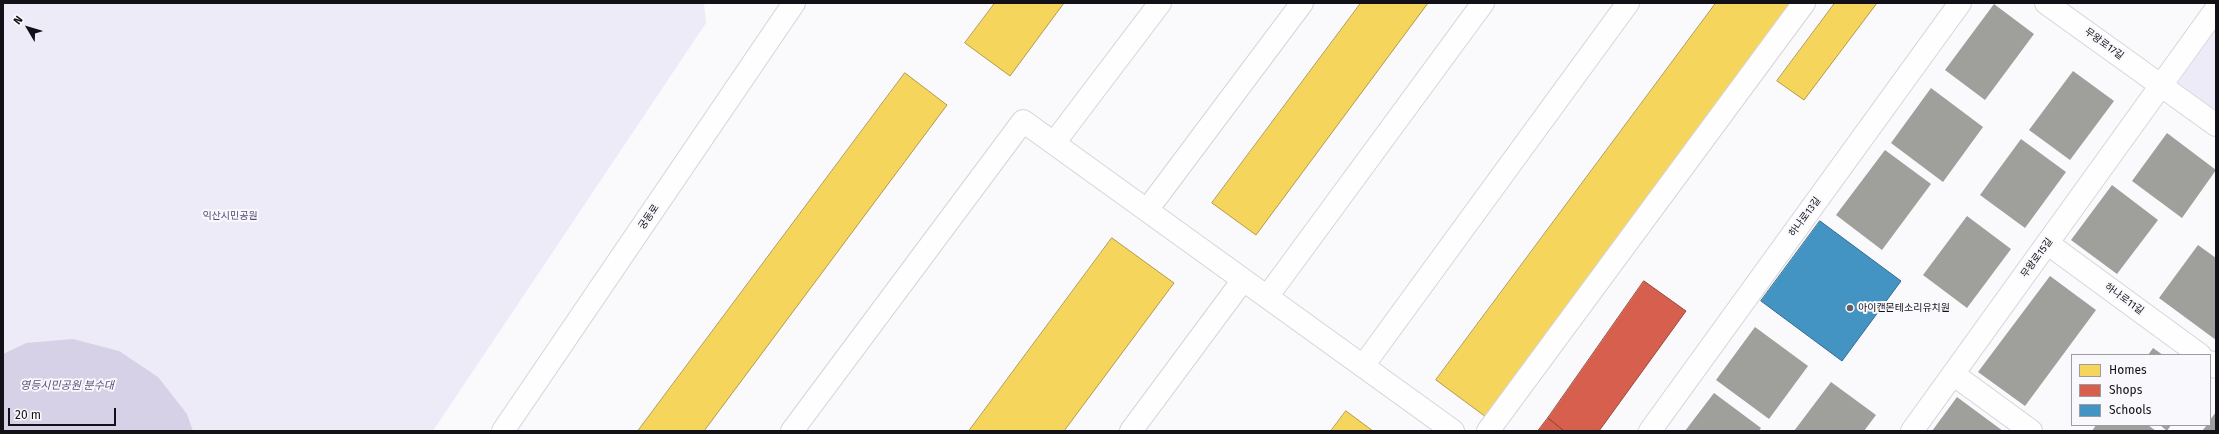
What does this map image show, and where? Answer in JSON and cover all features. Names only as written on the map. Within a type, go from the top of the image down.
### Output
[{"type":"street","name":"궁동로","points":[[503,431],[794,3]]},
{"type":"street","points":[[1054,143],[1160,3]]},
{"type":"street","points":[[1147,210],[1302,3]]},
{"type":"street","points":[[1267,297],[1483,3]]},
{"type":"street","points":[[1363,366],[1628,3]]},
{"type":"street","points":[[1488,431],[1804,3]]},
{"type":"street","name":"하나로13길","points":[[1650,431],[1960,3]]},
{"type":"street","name":"무왕로17길","points":[[2046,3],[2216,125]]},
{"type":"street","points":[[2161,86],[2216,9]]},
{"type":"street","name":"무왕로15길","points":[[1912,431],[2161,86]]},
{"type":"street","points":[[792,431],[1023,121],[1453,431]]},
{"type":"street","name":"하나로11길","points":[[2048,243],[2199,354]]},
{"type":"street","points":[[1131,431],[1243,280]]},
{"type":"street","points":[[1953,374],[2031,431]]},
{"type":"green space","name":"익산시민공원","points":[[3,3],[704,3],[706,23],[433,431],[3,431]]},
{"type":"green space","points":[[2216,29],[2216,113],[2177,84]]},
{"type":"water","name":"영등시민공원 분수대","points":[[73,339],[119,351],[158,377],[187,414],[193,431],[3,431],[3,354],[26,343]]},
{"type":"building: Homes","points":[[995,3],[1064,3],[1010,76],[965,43]]},
{"type":"building: Homes","points":[[1361,3],[1428,3],[1256,235],[1212,203]]},
{"type":"building: Homes","points":[[1716,3],[1795,3],[1486,417],[1436,380]]},
{"type":"building: Homes","points":[[1835,3],[1877,3],[1804,100],[1777,81]]},
{"type":"building: Homes","points":[[905,73],[947,105],[704,431],[638,431]]},
{"type":"building: Homes","points":[[1112,238],[1174,283],[1064,431],[969,431]]},
{"type":"building: Homes","points":[[1346,411],[1373,431],[1331,431]]},
{"type":"building: Shops","points":[[1644,281],[1686,311],[1599,431],[1564,431],[1548,418]]},
{"type":"building: Shops","points":[[1548,418],[1564,431],[1538,431]]},
{"type":"building: Schools","points":[[1820,221],[1901,281],[1842,361],[1761,301]]},
{"type":"building: Other","points":[[1994,4],[2034,34],[1985,100],[1945,70]]},
{"type":"building: Other","points":[[2073,71],[2114,101],[2070,160],[2029,130]]},
{"type":"building: Other","points":[[1931,88],[1983,127],[1943,182],[1891,143]]},
{"type":"building: Other","points":[[2167,133],[2216,170],[2182,218],[2132,181]]},
{"type":"building: Other","points":[[2021,139],[2066,172],[2025,228],[1980,195]]},
{"type":"building: Other","points":[[1885,150],[1931,184],[1882,250],[1836,215]]},
{"type":"building: Other","points":[[2112,185],[2158,220],[2117,274],[2071,240]]},
{"type":"building: Other","points":[[1967,216],[2011,249],[1967,308],[1923,275]]},
{"type":"building: Other","points":[[2198,245],[2216,258],[2216,340],[2159,298]]},
{"type":"building: Other","points":[[2050,276],[2096,310],[2025,406],[1978,372]]},
{"type":"building: Other","points":[[1755,327],[1808,366],[1769,419],[1716,380]]},
{"type":"building: Other","points":[[2153,348],[2162,354],[2149,354]]},
{"type":"building: Other","points":[[1831,382],[1876,415],[1864,431],[1794,431]]},
{"type":"building: Other","points":[[1714,393],[1761,428],[1759,431],[1685,431]]},
{"type":"building: Other","points":[[1957,397],[2003,431],[1932,431]]},
{"type":"building: Other","points":[[2216,412],[2216,431],[2202,431],[2206,426],[2211,426],[2211,419]]},
{"type":"building: Other","points":[[2095,426],[2149,426],[2156,431],[2092,431]]},
{"type":"building: Other","points":[[2161,426],[2170,426],[2167,431]]},
{"type":"place","name":"아이캔몬테소리유치원","points":[[1850,308]]}]
